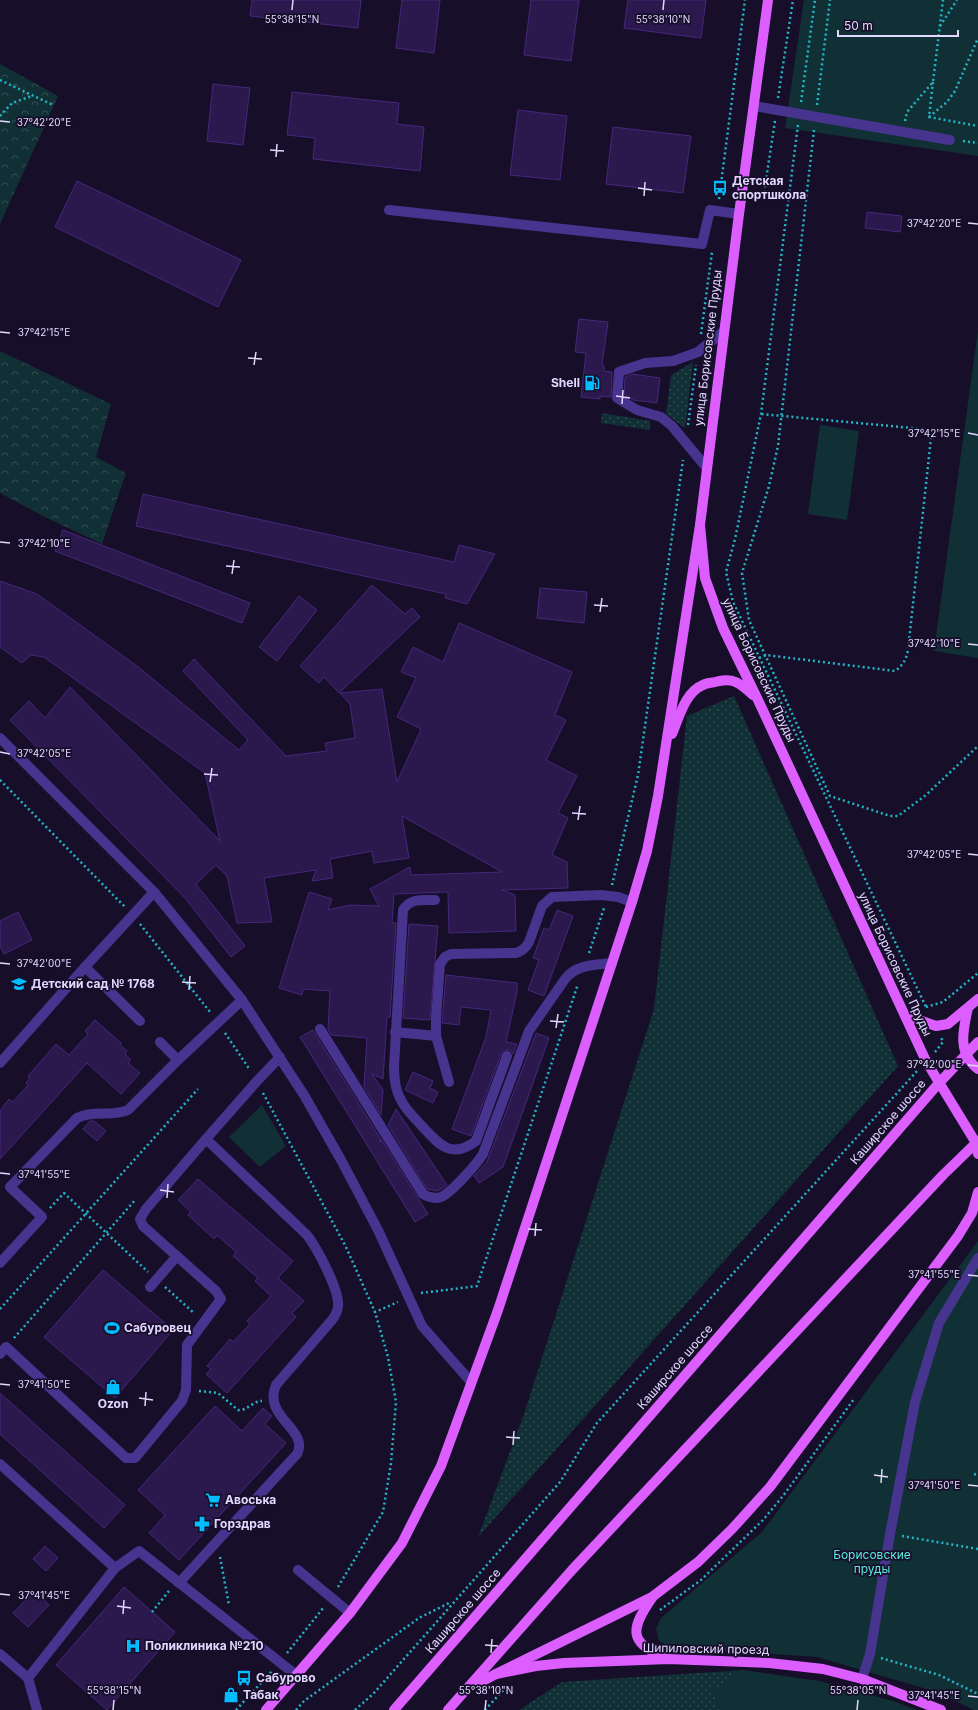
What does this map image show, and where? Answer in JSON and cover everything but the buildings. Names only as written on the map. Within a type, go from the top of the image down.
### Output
[{"type":"main road","name":"улица Борисовские Пруды","points":[[768,0],[706,467],[700,525],[705,578],[723,628],[926,1061],[977,1142]]},
{"type":"main road","points":[[266,1710],[350,1613],[402,1542],[440,1466],[498,1310],[632,902],[647,851],[666,749],[700,525]]},
{"type":"main road","points":[[666,749],[684,705],[692,693],[702,685],[724,679],[740,683],[758,700]]},
{"type":"main road","points":[[905,1015],[936,1026],[948,1024],[978,1000]]},
{"type":"main road","points":[[968,1008],[963,1033],[965,1054],[978,1069]]},
{"type":"main road","name":"Каширское шоссе","points":[[394,1710],[939,1083],[978,1042]]},
{"type":"main road","points":[[977,1142],[978,1154]]},
{"type":"main road","points":[[448,1710],[578,1564],[943,1175],[977,1142]]},
{"type":"main road","points":[[496,1674],[652,1597],[698,1562],[732,1529],[770,1487],[958,1236],[972,1213],[978,1192]]},
{"type":"main road","points":[[652,1597],[640,1616],[636,1629],[637,1637],[651,1652],[669,1659]]},
{"type":"main road","name":"Шипиловский проезд","points":[[468,1688],[496,1674],[536,1666],[564,1663],[669,1659],[769,1663],[822,1668],[862,1679],[941,1710]]},
{"type":"lane","points":[[754,106],[950,140]]},
{"type":"lane","points":[[389,210],[702,244],[710,210],[739,214]]},
{"type":"lane","points":[[706,467],[686,442],[661,417],[638,410],[616,398],[619,372],[645,363],[673,361],[698,352],[724,331]]},
{"type":"lane","points":[[0,738],[154,892],[242,1000],[304,1095],[341,1160],[378,1230],[422,1326],[471,1382]]},
{"type":"lane","points":[[0,1063],[154,892]]},
{"type":"lane","points":[[449,1082],[436,1036],[440,964],[445,957],[451,954],[516,953],[521,951],[529,942],[542,906],[548,900],[558,896],[608,896],[632,902]]},
{"type":"lane","points":[[435,900],[415,900],[409,902],[403,910],[395,1032],[394,1081],[401,1100],[406,1109],[438,1144],[450,1149],[465,1148],[476,1141],[507,1056]]},
{"type":"lane","points":[[320,1029],[423,1194],[435,1198],[440,1197],[459,1182],[483,1154],[533,1024],[570,973],[578,968],[612,963]]},
{"type":"lane","points":[[85,967],[140,1021]]},
{"type":"lane","points":[[0,1263],[42,1217],[10,1187],[76,1118],[88,1114],[122,1113],[128,1110],[178,1060],[242,1000]]},
{"type":"lane","points":[[395,1032],[436,1036]]},
{"type":"lane","points":[[160,1042],[178,1060]]},
{"type":"lane","points":[[3,1350],[126,1458],[135,1458],[182,1400],[186,1390],[187,1345],[221,1299],[220,1295],[143,1226],[141,1222],[141,1215],[257,1081],[280,1057]]},
{"type":"lane","points":[[178,1582],[217,1542],[300,1450],[299,1440],[274,1405],[272,1400],[273,1393],[276,1385],[337,1313],[339,1305],[337,1295],[316,1247],[307,1235],[206,1139]]},
{"type":"lane","points":[[153,1283],[177,1256]]},
{"type":"lane","points":[[862,1679],[870,1654],[890,1534],[915,1402],[939,1323],[978,1258]]},
{"type":"lane","points":[[0,1464],[116,1568]]},
{"type":"lane","points":[[28,1678],[116,1568],[139,1551],[296,1675]]},
{"type":"lane","points":[[298,1570],[350,1613]]},
{"type":"lane","points":[[0,1654],[28,1678],[37,1710]]},
{"type":"path","points":[[717,211],[745,0]]},
{"type":"path","points":[[790,197],[764,193],[793,0]]},
{"type":"path","points":[[355,1710],[373,1694],[453,1601],[485,1568],[560,1482],[597,1423],[944,1042],[733,602],[726,572],[735,539],[761,414],[815,0]]},
{"type":"path","points":[[830,0],[778,446],[769,486],[742,573],[749,620],[830,796],[890,816],[898,816],[926,795],[978,746]]},
{"type":"path","points":[[929,117],[943,0]]},
{"type":"path","points":[[940,27],[957,0]]},
{"type":"path","points":[[929,117],[947,102],[955,90],[978,38]]},
{"type":"path","points":[[0,80],[53,105]]},
{"type":"path","points":[[903,131],[907,112],[933,82]]},
{"type":"path","points":[[0,116],[12,103],[32,96]]},
{"type":"path","points":[[929,117],[978,126]]},
{"type":"path","points":[[236,1710],[240,1709],[280,1662],[332,1597],[383,1512],[391,1463],[396,1402],[388,1357],[375,1312],[418,1294],[477,1286],[613,881],[638,775],[712,250]]},
{"type":"path","points":[[759,658],[766,655],[895,671],[902,665],[906,659],[908,650],[931,438],[929,432],[923,429],[761,414]]},
{"type":"path","points":[[926,1007],[944,1002],[978,973]]},
{"type":"path","points":[[244,1075],[250,1069]]},
{"type":"path","points":[[0,1309],[198,1089]]},
{"type":"path","points":[[42,1217],[64,1194],[86,1214],[153,1283],[204,1321]]},
{"type":"path","points":[[3,1350],[136,1198]]},
{"type":"path","points":[[186,1390],[218,1393],[238,1410],[246,1410],[257,1401],[272,1400]]},
{"type":"path","points":[[974,1474],[978,1475]]},
{"type":"path","points":[[890,1534],[978,1549]]},
{"type":"path","points":[[217,1542],[232,1625]]},
{"type":"path","points":[[152,1612],[178,1582]]},
{"type":"path","points":[[296,1710],[304,1701],[419,1618],[453,1601]]},
{"type":"path","points":[[870,1654],[939,1675],[978,1694]]},
{"type":"path","points":[[485,1710],[509,1683]]},
{"type":"green space","points":[[804,0],[978,0],[978,156],[785,128]]},
{"type":"green space","points":[[0,64],[58,96],[0,224]]},
{"type":"green space","points":[[978,330],[978,658],[934,651]]},
{"type":"green space","points":[[0,351],[111,404],[96,457],[126,473],[102,544],[45,517],[0,493]]},
{"type":"green space","points":[[693,362],[685,428],[666,414],[671,375]]},
{"type":"green space","points":[[602,413],[650,421],[650,430],[601,423]]},
{"type":"green space","points":[[820,425],[859,431],[847,520],[808,514]]},
{"type":"green space","points":[[734,696],[898,1066],[478,1537],[523,1417],[654,1009],[687,716]]},
{"type":"green space","points":[[262,1105],[286,1146],[260,1167],[229,1137]]},
{"type":"green space","name":"Борисовские пруды","points":[[978,1241],[978,1710],[974,1710],[937,1692],[817,1657],[670,1647],[659,1641],[656,1629],[661,1618],[762,1532]]},
{"type":"green space","points":[[744,1670],[712,1691],[721,1710],[519,1710],[562,1682]]},
{"type":"green space","points":[[744,1670],[819,1681],[893,1701],[917,1710],[721,1710],[712,1691]]},
{"type":"place","name":"Детская спортшкола","points":[[720,188]]},
{"type":"place","name":"Shell","points":[[592,383]]},
{"type":"place","name":"Детский сад № 1768","points":[[19,984]]},
{"type":"place","name":"Сабуровец","points":[[112,1328]]},
{"type":"place","name":"Ozon","points":[[113,1387]]},
{"type":"place","name":"Авоська","points":[[213,1500]]},
{"type":"place","name":"Горздрав","points":[[202,1524]]},
{"type":"place","name":"Поликлиника №210","points":[[133,1646]]},
{"type":"place","name":"Сабурово","points":[[244,1678]]},
{"type":"place","name":"Табак","points":[[231,1695]]}]
